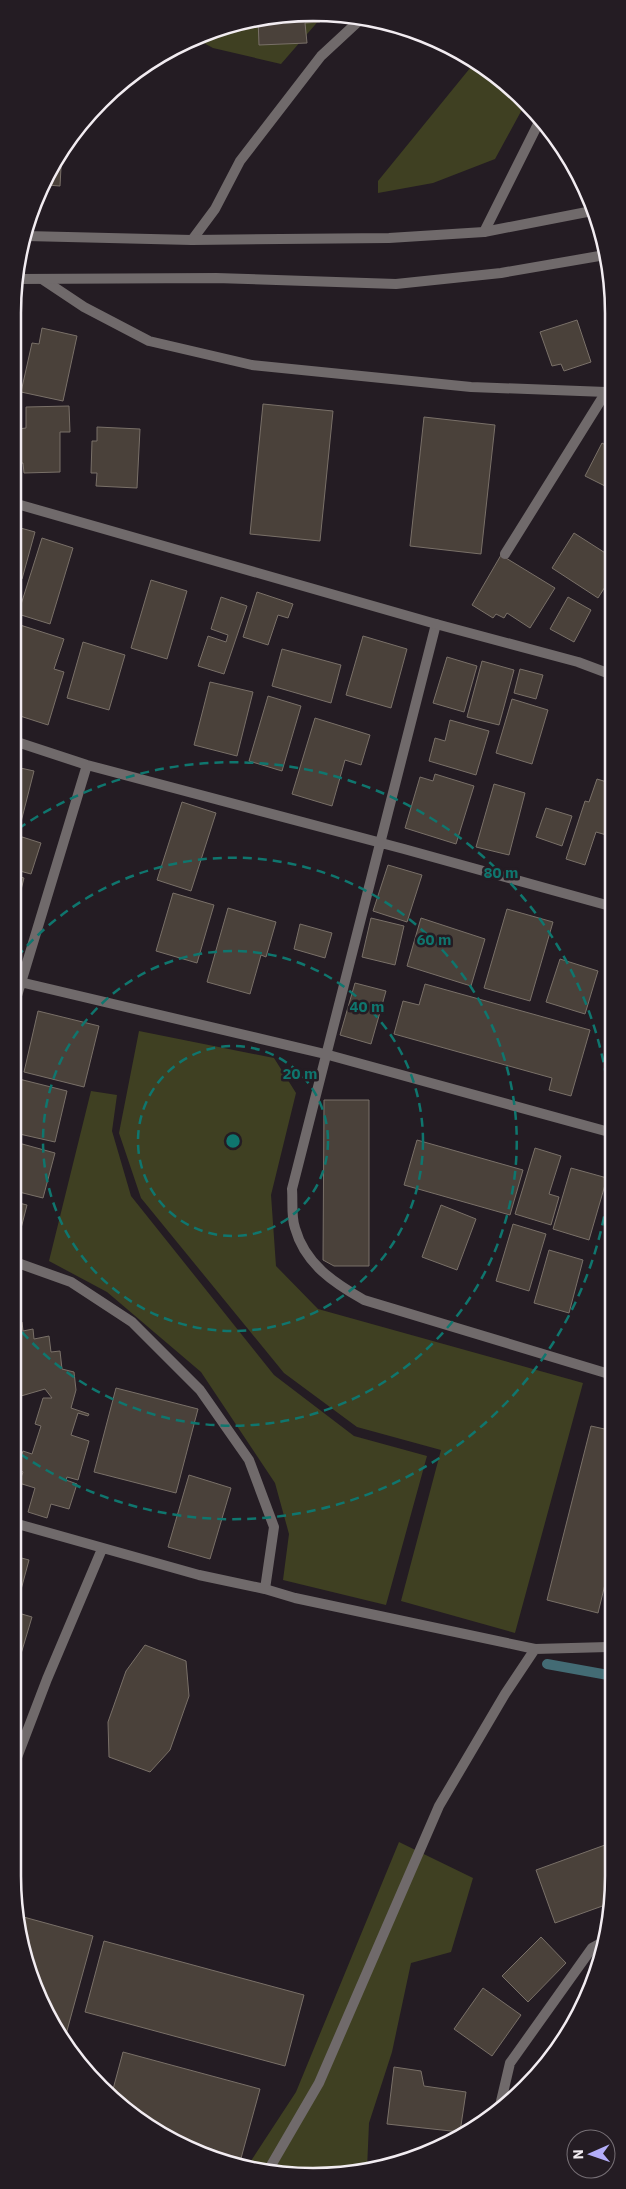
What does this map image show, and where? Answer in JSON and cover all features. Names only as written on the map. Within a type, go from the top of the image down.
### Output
[{"type":"street","points":[[192,240],[215,209],[240,161],[321,56],[355,25]]},
{"type":"street","points":[[484,232],[537,127]]},
{"type":"street","points":[[31,236],[192,240],[389,238],[484,232],[587,212]]},
{"type":"street","points":[[24,279],[216,278],[396,284],[501,273],[599,256]]},
{"type":"street","points":[[42,279],[84,307],[149,341],[252,365],[471,387],[605,391]]},
{"type":"street","points":[[505,554],[605,396]]},
{"type":"street","points":[[21,505],[436,624],[578,662],[605,672]]},
{"type":"street","points":[[436,624],[382,843],[325,1054],[292,1189],[294,1228],[309,1258],[333,1282],[364,1300],[605,1373]]},
{"type":"street","points":[[21,744],[87,765],[605,905]]},
{"type":"street","points":[[21,979],[87,765]]},
{"type":"street","points":[[21,982],[325,1054],[605,1131]]},
{"type":"street","points":[[21,1264],[71,1282],[132,1322],[200,1390],[249,1460],[274,1527],[265,1589]]},
{"type":"street","points":[[21,1525],[199,1575],[265,1589],[295,1598],[535,1649],[605,1647]]},
{"type":"street","points":[[21,1748],[102,1549]]},
{"type":"street","points":[[272,2164],[319,2083],[439,1806],[505,1694],[535,1649]]},
{"type":"street","points":[[503,2097],[510,2063],[592,1948],[596,1946]]},
{"type":"green space","points":[[318,21],[281,64],[213,48],[203,42],[256,27]]},
{"type":"green space","points":[[471,67],[491,82],[522,110],[495,159],[433,183],[378,193],[378,181]]},
{"type":"green space","points":[[139,1031],[274,1058],[296,1093],[271,1195],[276,1266],[318,1309],[583,1383],[515,1633],[401,1601],[441,1450],[357,1427],[284,1373],[141,1198],[119,1133]]},
{"type":"green space","points":[[91,1091],[117,1095],[112,1131],[131,1196],[274,1375],[354,1436],[427,1456],[386,1605],[283,1580],[289,1534],[275,1483],[201,1372],[107,1292],[49,1261]]},
{"type":"green space","points":[[399,1842],[473,1878],[451,1952],[411,1963],[392,2052],[369,2123],[367,2162],[313,2168],[251,2161],[296,2092]]},
{"type":"building","points":[[320,21],[305,23],[307,43],[259,45],[258,27],[294,22]]},
{"type":"building","points":[[61,165],[60,186],[50,185]]},
{"type":"building","points":[[577,320],[591,362],[564,371],[561,364],[552,366],[540,332]]},
{"type":"building","points":[[42,328],[77,336],[63,401],[21,392],[32,343],[39,344]]},
{"type":"building","points":[[263,404],[333,411],[320,541],[250,534]]},
{"type":"building","points":[[69,406],[70,432],[60,432],[60,472],[24,473],[23,463],[21,463],[21,429],[26,428],[26,407]]},
{"type":"building","points":[[424,417],[495,425],[481,554],[410,546]]},
{"type":"building","points":[[97,427],[140,429],[137,488],[96,486],[97,473],[91,473],[92,441],[97,441]]},
{"type":"building","points":[[602,443],[605,445],[605,486],[585,476]]},
{"type":"building","points":[[21,528],[35,532],[21,579]]},
{"type":"building","points":[[574,533],[605,553],[605,587],[598,598],[552,568]]},
{"type":"building","points":[[42,538],[73,548],[50,624],[21,615],[21,604]]},
{"type":"building","points":[[501,555],[555,588],[530,628],[507,613],[504,618],[496,614],[493,618],[472,605]]},
{"type":"building","points":[[151,580],[187,591],[167,659],[131,648]]},
{"type":"building","points":[[257,592],[293,604],[288,618],[278,615],[268,645],[243,637]]},
{"type":"building","points":[[221,597],[247,606],[224,674],[198,666],[208,636],[226,642],[228,635],[211,629]]},
{"type":"building","points":[[568,597],[591,610],[574,642],[550,629]]},
{"type":"building","points":[[21,625],[64,639],[54,669],[64,672],[48,725],[21,716]]},
{"type":"building","points":[[363,636],[407,649],[391,708],[346,695]]},
{"type":"building","points":[[83,642],[125,655],[109,710],[67,698]]},
{"type":"building","points":[[282,649],[341,665],[331,703],[272,686]]},
{"type":"building","points":[[447,657],[477,666],[464,712],[433,703]]},
{"type":"building","points":[[482,661],[514,670],[499,725],[467,717]]},
{"type":"building","points":[[520,669],[543,675],[536,699],[514,693]]},
{"type":"building","points":[[210,682],[253,692],[237,756],[194,745]]},
{"type":"building","points":[[268,696],[301,706],[282,771],[249,761]]},
{"type":"building","points":[[512,699],[548,710],[532,764],[496,753]]},
{"type":"building","points":[[315,718],[370,735],[361,765],[345,760],[332,806],[292,794]]},
{"type":"building","points":[[450,720],[489,731],[476,775],[429,761],[435,738],[445,741]]},
{"type":"building","points":[[21,768],[34,771],[21,822]]},
{"type":"building","points":[[435,774],[474,786],[456,844],[405,828],[420,777],[433,781]]},
{"type":"building","points":[[597,779],[605,781],[605,835],[596,832],[585,865],[566,859],[585,801],[589,802]]},
{"type":"building","points":[[494,784],[525,793],[509,855],[476,847]]},
{"type":"building","points":[[182,802],[216,813],[191,891],[157,880]]},
{"type":"building","points":[[546,808],[572,816],[562,846],[536,837]]},
{"type":"building","points":[[21,837],[41,843],[31,874],[21,871]]},
{"type":"building","points":[[388,865],[422,875],[407,922],[373,911]]},
{"type":"building","points":[[21,877],[24,878],[21,890]]},
{"type":"building","points":[[173,893],[214,905],[197,963],[156,951]]},
{"type":"building","points":[[228,908],[276,922],[266,957],[261,955],[250,994],[207,982]]},
{"type":"building","points":[[507,909],[553,922],[530,1001],[484,988]]},
{"type":"building","points":[[371,918],[404,926],[395,965],[362,957]]},
{"type":"building","points":[[421,918],[485,939],[471,986],[407,966]]},
{"type":"building","points":[[300,924],[332,933],[325,958],[294,949]]},
{"type":"building","points":[[560,959],[598,971],[585,1014],[546,1002]]},
{"type":"building","points":[[355,983],[386,991],[371,1044],[340,1035]]},
{"type":"building","points":[[425,984],[590,1030],[571,1096],[549,1090],[552,1078],[394,1034],[403,1001],[419,1005]]},
{"type":"building","points":[[38,1011],[99,1026],[84,1087],[24,1072]]},
{"type":"building","points":[[21,1080],[67,1091],[55,1142],[21,1134]]},
{"type":"building","points":[[324,1100],[369,1100],[369,1266],[334,1266],[323,1260]]},
{"type":"building","points":[[417,1140],[523,1170],[510,1215],[404,1185]]},
{"type":"building","points":[[21,1144],[55,1153],[43,1198],[21,1192]]},
{"type":"building","points":[[535,1148],[561,1156],[549,1194],[559,1197],[551,1225],[515,1214]]},
{"type":"building","points":[[571,1168],[605,1177],[605,1185],[589,1240],[553,1229]]},
{"type":"building","points":[[21,1204],[27,1205],[21,1228]]},
{"type":"building","points":[[441,1205],[476,1219],[457,1270],[422,1257]]},
{"type":"building","points":[[513,1224],[546,1234],[529,1291],[496,1281]]},
{"type":"building","points":[[549,1250],[583,1260],[569,1313],[534,1303]]},
{"type":"building","points":[[21,1322],[23,1331],[33,1329],[34,1339],[49,1336],[51,1352],[60,1351],[62,1369],[74,1372],[76,1390],[71,1408],[89,1414],[88,1416],[78,1413],[71,1435],[89,1441],[78,1480],[67,1477],[66,1480],[77,1484],[69,1509],[51,1504],[47,1518],[28,1512],[35,1488],[21,1484],[23,1472],[21,1470],[21,1456],[23,1451],[32,1454],[41,1426],[35,1424],[43,1398],[52,1398],[45,1389],[21,1396]]},
{"type":"building","points":[[116,1388],[198,1409],[176,1493],[94,1472]]},
{"type":"building","points":[[591,1426],[605,1429],[605,1584],[598,1613],[547,1600]]},
{"type":"building","points":[[189,1475],[231,1488],[210,1559],[168,1547]]},
{"type":"building","points":[[21,1558],[29,1560],[21,1590]]},
{"type":"building","points":[[21,1614],[32,1617],[21,1654]]},
{"type":"building","points":[[145,1645],[186,1661],[189,1696],[170,1750],[150,1772],[109,1757],[108,1722],[126,1671]]},
{"type":"building","points":[[605,1845],[603,1906],[555,1923],[536,1870]]},
{"type":"building","points":[[25,1917],[93,1936],[67,2032],[43,1988],[31,1952]]},
{"type":"building","points":[[541,1937],[566,1963],[528,2002],[502,1976]]},
{"type":"building","points":[[104,1941],[304,1995],[285,2066],[85,2012]]},
{"type":"building","points":[[483,1988],[521,2015],[492,2056],[454,2029]]},
{"type":"building","points":[[123,2052],[260,2089],[241,2159],[201,2146],[167,2129],[135,2107],[113,2088]]},
{"type":"building","points":[[394,2067],[421,2071],[424,2086],[466,2092],[461,2128],[454,2131],[387,2124]]},
{"type":"waterway","points":[[547,1664],[605,1674]]}]
